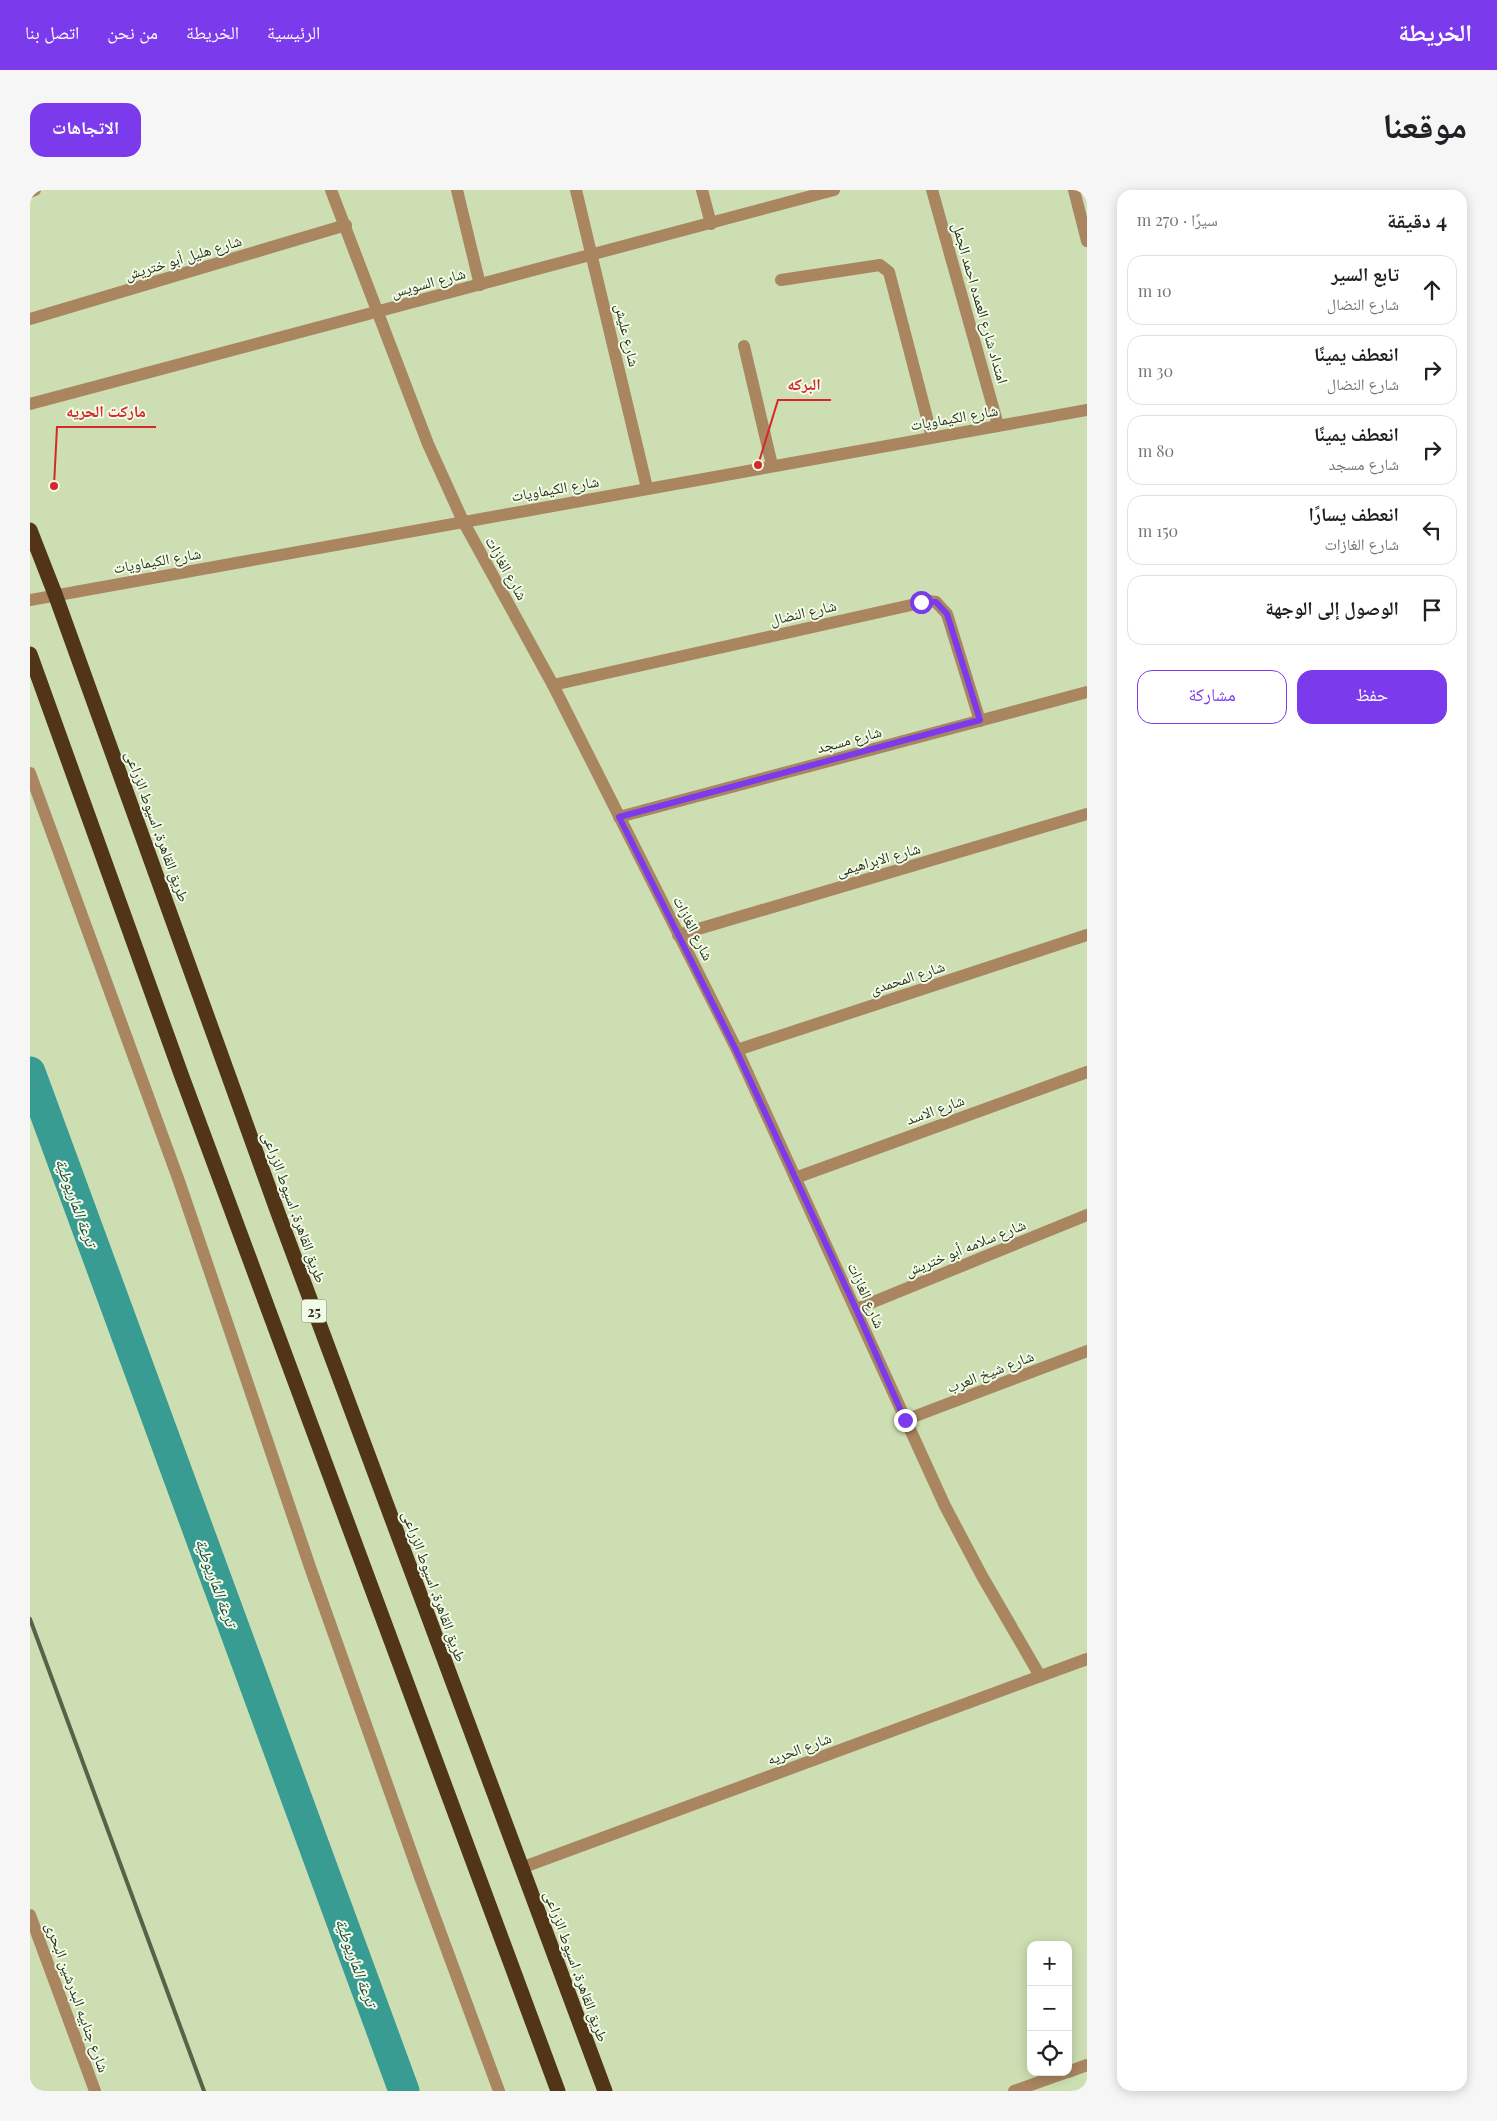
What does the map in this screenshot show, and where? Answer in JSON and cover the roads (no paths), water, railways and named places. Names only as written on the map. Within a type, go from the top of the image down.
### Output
[{"type":"highway","name":"طريق القاهرة, اسيوط الزراعى","points":[[30,530],[55,594],[278,1213],[605,2091]]},
{"type":"highway","points":[[30,654],[181,1074],[558,2091]]},
{"type":"street","points":[[30,192],[35,190]]},
{"type":"street","name":"شارع الغازات","points":[[331,190],[346,225],[428,444],[463,521],[553,686],[736,1050],[949,1515],[1040,1676]]},
{"type":"street","points":[[458,190],[480,284]]},
{"type":"street","name":"شارع عليش","points":[[576,190],[647,488]]},
{"type":"street","points":[[702,190],[711,224]]},
{"type":"street","name":"شارع السويس","points":[[30,404],[711,224],[810,193],[834,190]]},
{"type":"street","name":"امتداد شارع العمده احمد الجمل","points":[[932,190],[998,425]]},
{"type":"street","points":[[1074,190],[1087,241]]},
{"type":"street","name":"شارع هليل أبو ختريش","points":[[30,319],[346,225]]},
{"type":"street","points":[[781,280],[880,265],[886,267],[890,272],[932,437]]},
{"type":"street","points":[[744,346],[772,465]]},
{"type":"street","name":"شارع الكيماويات","points":[[30,600],[772,465],[1087,410]]},
{"type":"street","name":"شارع النضال","points":[[553,686],[928,601],[936,602],[947,614],[980,720]]},
{"type":"street","name":"شارع مسجد","points":[[619,817],[1087,692]]},
{"type":"street","points":[[30,772],[179,1181],[313,1576],[420,1877],[499,2091]]},
{"type":"street","name":"شارع الابراهيمى","points":[[678,935],[1087,814]]},
{"type":"street","name":"شارع المحمدى","points":[[736,1050],[1087,935]]},
{"type":"street","name":"شارع الاسد","points":[[795,1178],[1087,1072]]},
{"type":"street","name":"شارع سلامه أبو ختريش","points":[[856,1309],[1087,1215]]},
{"type":"street","name":"شارع شيخ العرب","points":[[905,1420],[1087,1351]]},
{"type":"street","name":"شارع الحريه","points":[[522,1868],[1087,1659]]},
{"type":"street","name":"شارع جنابيه البدرشين البحرى","points":[[30,1915],[95,2091]]},
{"type":"street","points":[[1072,2071],[1087,2065]]},
{"type":"street","points":[[1014,2091],[1057,2076]]},
{"type":"waterway","name":"ترعة الماريوطية","points":[[30,1072],[404,2091]]},
{"type":"railway","points":[[30,1619],[204,2091]]},
{"type":"place","name":"البركه","points":[[758,465]]},
{"type":"place","name":"ماركت الحريه","points":[[54,486]]}]
